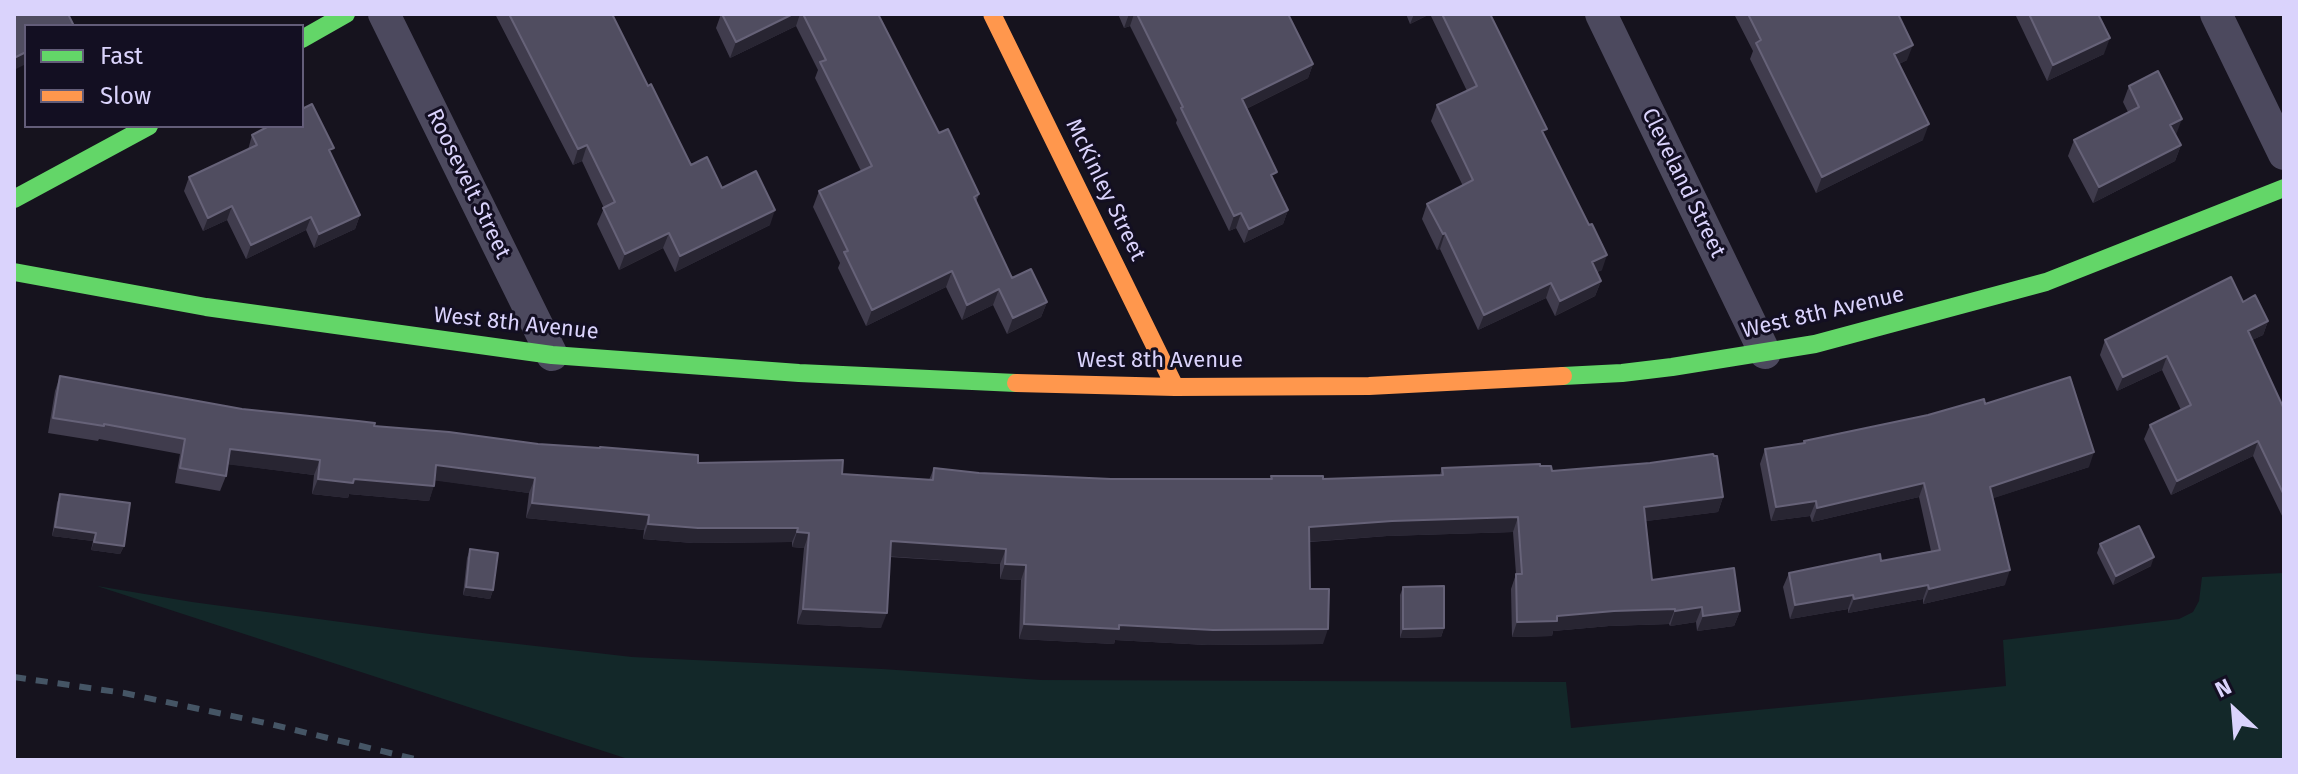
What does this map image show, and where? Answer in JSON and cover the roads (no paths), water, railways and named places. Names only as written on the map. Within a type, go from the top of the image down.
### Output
[{"type":"street","points":[[304,38],[346,14]]},
{"type":"street","name":"Roosevelt Street","points":[[384,14],[552,355]]},
{"type":"street","name":"McKinley Street","points":[[992,14],[1175,387]]},
{"type":"street","name":"Cleveland Street","points":[[1601,14],[1765,353]]},
{"type":"street","points":[[2216,14],[2284,154]]},
{"type":"street","points":[[14,199],[145,128]]},
{"type":"street","name":"West 8th Avenue","points":[[14,272],[246,313],[552,355],[977,382],[1175,387],[1369,386],[1568,377],[1672,367],[1815,344],[2046,282],[2284,188]]},
{"type":"railway","points":[[14,677],[124,693],[419,760]]}]
